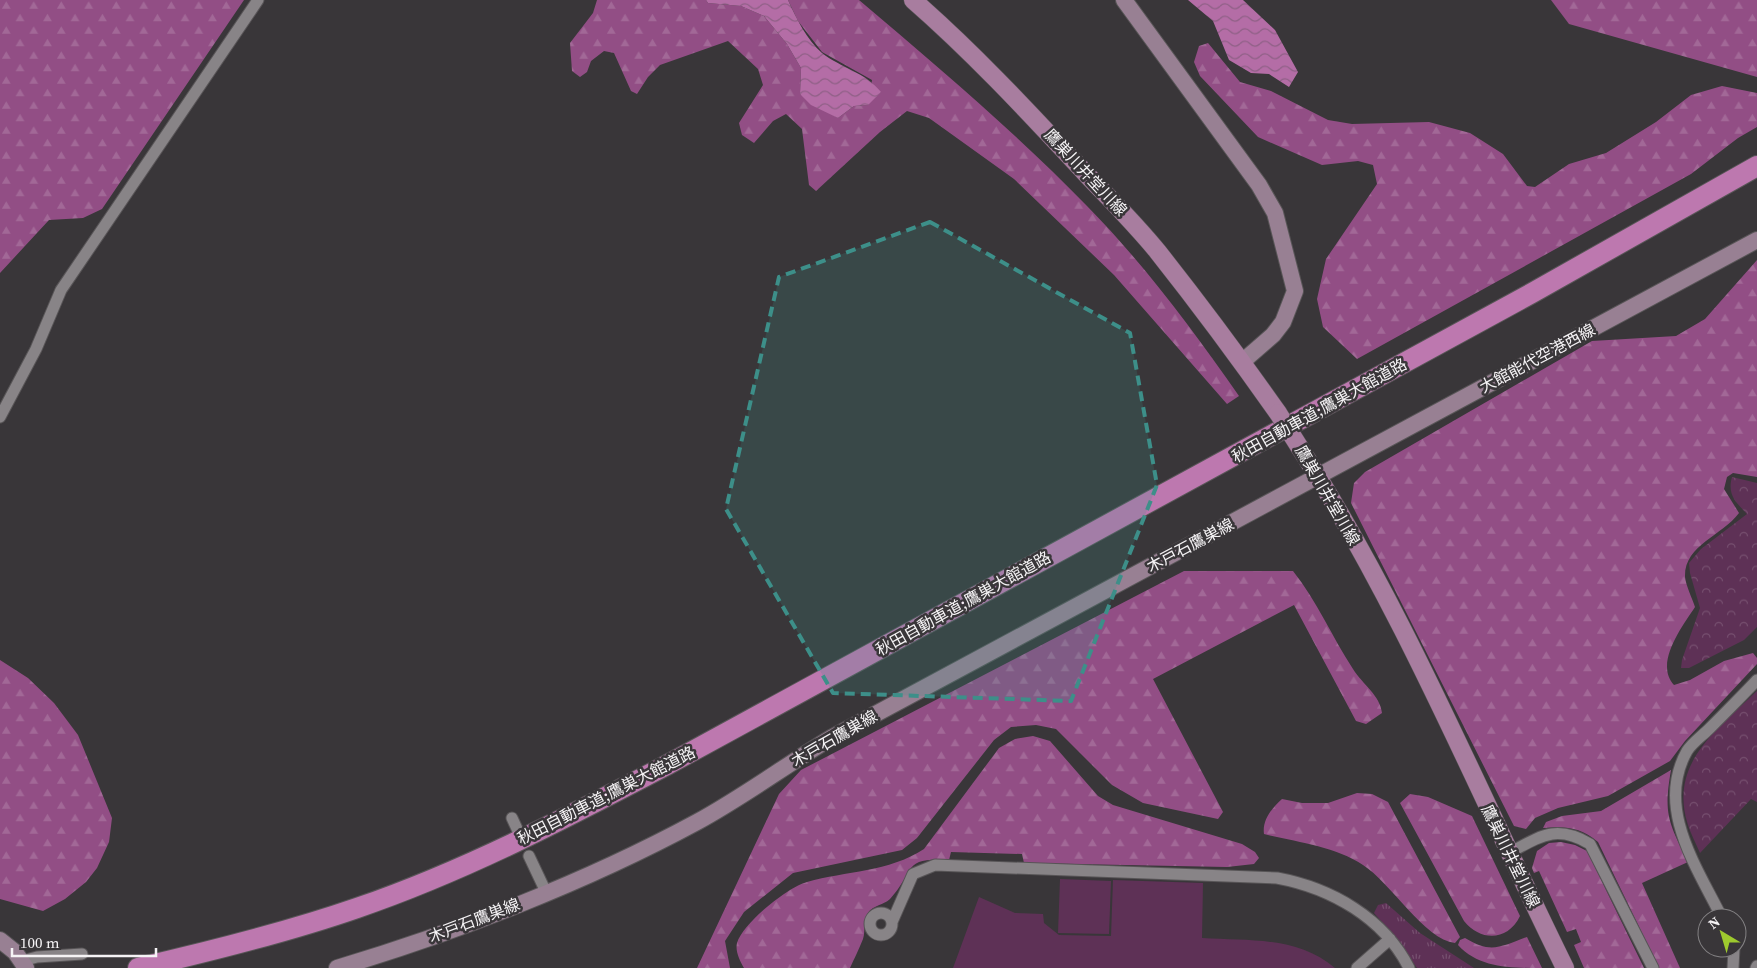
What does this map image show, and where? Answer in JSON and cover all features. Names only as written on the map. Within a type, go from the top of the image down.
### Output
[{"type":"highway","name":"秋田自動車道;鷹巣大館道路","points":[[138,968],[275,934],[359,908],[448,873],[537,832],[667,765],[1532,293],[1757,166]]},
{"type":"highway","name":"秋田自動車道;鷹巣大館道路","points":[[186,968],[295,939],[382,910],[440,888],[535,845],[689,764],[1520,312],[1631,251],[1757,178]]},
{"type":"main road","name":"鷹巣川井堂川線","points":[[913,0],[965,46],[1119,207],[1158,252],[1242,362],[1278,413],[1318,476],[1409,641],[1565,968]]},
{"type":"main road","points":[[1124,0],[1254,177],[1275,213],[1295,291],[1283,322],[1273,335],[1242,362]]},
{"type":"main road","name":"大館能代空港西線","points":[[1318,476],[1757,240]]},
{"type":"main road","name":"木戸石鷹巣線","points":[[337,968],[424,939],[546,892],[606,867],[697,822],[831,738],[1318,476]]},
{"type":"main road","points":[[0,940],[15,952],[24,965]]},
{"type":"street","points":[[0,417],[36,349],[61,290],[258,0]]},
{"type":"street","points":[[1717,908],[1684,840],[1676,816],[1674,797],[1676,778],[1688,750],[1757,680]]},
{"type":"street","points":[[512,818],[518,831]]},
{"type":"street","points":[[1509,853],[1530,842],[1561,832],[1590,844],[1653,968]]},
{"type":"street","points":[[529,856],[546,892]]},
{"type":"street","points":[[892,922],[914,874],[924,868],[935,865],[1277,878],[1300,882],[1322,890],[1345,902],[1390,939],[1409,968]]},
{"type":"street","points":[[1357,968],[1390,939]]},
{"type":"street","points":[[24,965],[37,957],[82,954]]},
{"type":"highlighted area","points":[[930,222],[1130,333],[1157,485],[1071,701],[833,693],[726,509],[779,277]]},
{"type":"green space","points":[[0,0],[244,0],[102,209],[83,218],[49,220],[0,273]]},
{"type":"green space","points":[[597,0],[706,0],[708,3],[741,6],[764,16],[787,44],[801,68],[800,94],[838,118],[854,106],[868,105],[872,80],[822,52],[798,21],[788,0],[859,0],[1004,126],[1087,206],[1167,298],[1239,396],[1227,404],[1114,275],[1014,179],[929,118],[907,111],[880,132],[816,191],[809,185],[802,129],[786,114],[773,121],[754,143],[742,135],[739,123],[763,85],[758,69],[728,41],[660,65],[648,77],[637,94],[631,91],[614,53],[604,51],[591,61],[587,72],[580,77],[572,71],[570,43],[593,13]]},
{"type":"green space","points":[[1551,0],[1757,0],[1757,77],[1569,24]]},
{"type":"green space","points":[[1208,43],[1240,82],[1271,91],[1328,120],[1352,124],[1429,122],[1470,133],[1503,154],[1527,186],[1535,187],[1569,164],[1606,153],[1656,122],[1691,95],[1722,86],[1757,93],[1757,127],[1738,138],[1691,174],[1357,359],[1323,327],[1317,299],[1326,259],[1377,184],[1373,165],[1358,161],[1322,165],[1258,137],[1200,76],[1194,62],[1199,46]]},
{"type":"green space","points":[[1757,260],[1757,477],[1733,473],[1727,477],[1724,489],[1739,513],[1732,521],[1697,549],[1686,566],[1685,577],[1695,607],[1672,645],[1667,666],[1669,676],[1674,685],[1690,680],[1724,661],[1753,653],[1757,658],[1757,664],[1685,741],[1670,761],[1608,796],[1558,808],[1535,818],[1526,829],[1514,826],[1351,503],[1354,483],[1365,472],[1592,341],[1676,336],[1705,319]]},
{"type":"green space","points":[[1732,477],[1757,483],[1757,627],[1744,640],[1689,668],[1681,668],[1700,608],[1689,563],[1701,549],[1747,514],[1734,498],[1731,489]]},
{"type":"green space","points":[[1184,571],[1293,571],[1310,594],[1345,657],[1357,675],[1375,695],[1382,713],[1366,724],[1356,721],[1294,605],[1153,679],[1223,812],[1218,819],[1143,803],[1112,785],[1056,729],[1036,725],[1011,727],[994,740],[917,838],[902,850],[793,873],[744,912],[725,941],[730,968],[697,968],[779,794],[801,770]]},
{"type":"green space","points":[[0,660],[28,678],[54,703],[78,735],[112,818],[109,842],[97,868],[86,882],[65,899],[43,911],[0,899]]},
{"type":"green space","points":[[1757,691],[1757,802],[1751,799],[1700,853],[1688,825],[1684,803],[1685,783],[1691,765],[1700,749],[1713,734]]},
{"type":"green space","points":[[1033,736],[1050,741],[1098,796],[1113,805],[1242,844],[1255,852],[1259,858],[1254,864],[1227,867],[1024,863],[1022,854],[951,852],[949,860],[923,861],[916,864],[911,868],[890,899],[870,910],[865,920],[863,939],[850,968],[744,968],[737,953],[737,943],[741,935],[757,916],[778,898],[807,882],[882,867],[911,857],[924,849],[999,748],[1015,739]]},
{"type":"green space","points":[[1671,770],[1668,798],[1669,818],[1676,838],[1688,862],[1642,883],[1680,968],[1659,968],[1598,842],[1579,830],[1559,827],[1543,828],[1546,822],[1562,816],[1601,811]]},
{"type":"green space","points":[[1357,793],[1372,794],[1388,802],[1460,937],[1455,943],[1432,932],[1385,884],[1363,865],[1328,849],[1264,834],[1268,815],[1282,799],[1302,803],[1328,803]]},
{"type":"green space","points":[[1410,794],[1428,797],[1472,816],[1520,916],[1509,930],[1494,936],[1486,935],[1478,933],[1464,921],[1400,803]]},
{"type":"green space","points":[[1561,842],[1575,845],[1587,851],[1644,968],[1584,968],[1574,945],[1581,942],[1576,929],[1567,932],[1539,871],[1534,873],[1532,868],[1537,851],[1549,843]]},
{"type":"green space","points":[[1060,879],[1111,881],[1109,934],[1058,933]]},
{"type":"green space","points":[[1113,880],[1203,883],[1202,938],[1255,940],[1289,945],[1305,950],[1335,968],[953,968],[979,897],[1015,913],[1043,914],[1044,923],[1059,935],[1111,936]]},
{"type":"green space","points":[[1386,903],[1420,933],[1474,968],[1417,968],[1394,935],[1374,913],[1378,905]]},
{"type":"green space","points":[[1527,937],[1542,968],[1507,967],[1485,962],[1466,953],[1458,945],[1460,940],[1465,938],[1482,946],[1496,947]]},
{"type":"water","points":[[706,0],[788,0],[802,28],[811,42],[822,53],[868,80],[881,92],[868,105],[854,106],[838,118],[811,105],[800,94],[801,68],[787,44],[764,16],[741,6],[708,3]]},
{"type":"water","points":[[1188,0],[1243,0],[1275,30],[1298,72],[1289,87],[1269,74],[1251,73],[1229,60],[1213,21]]}]
